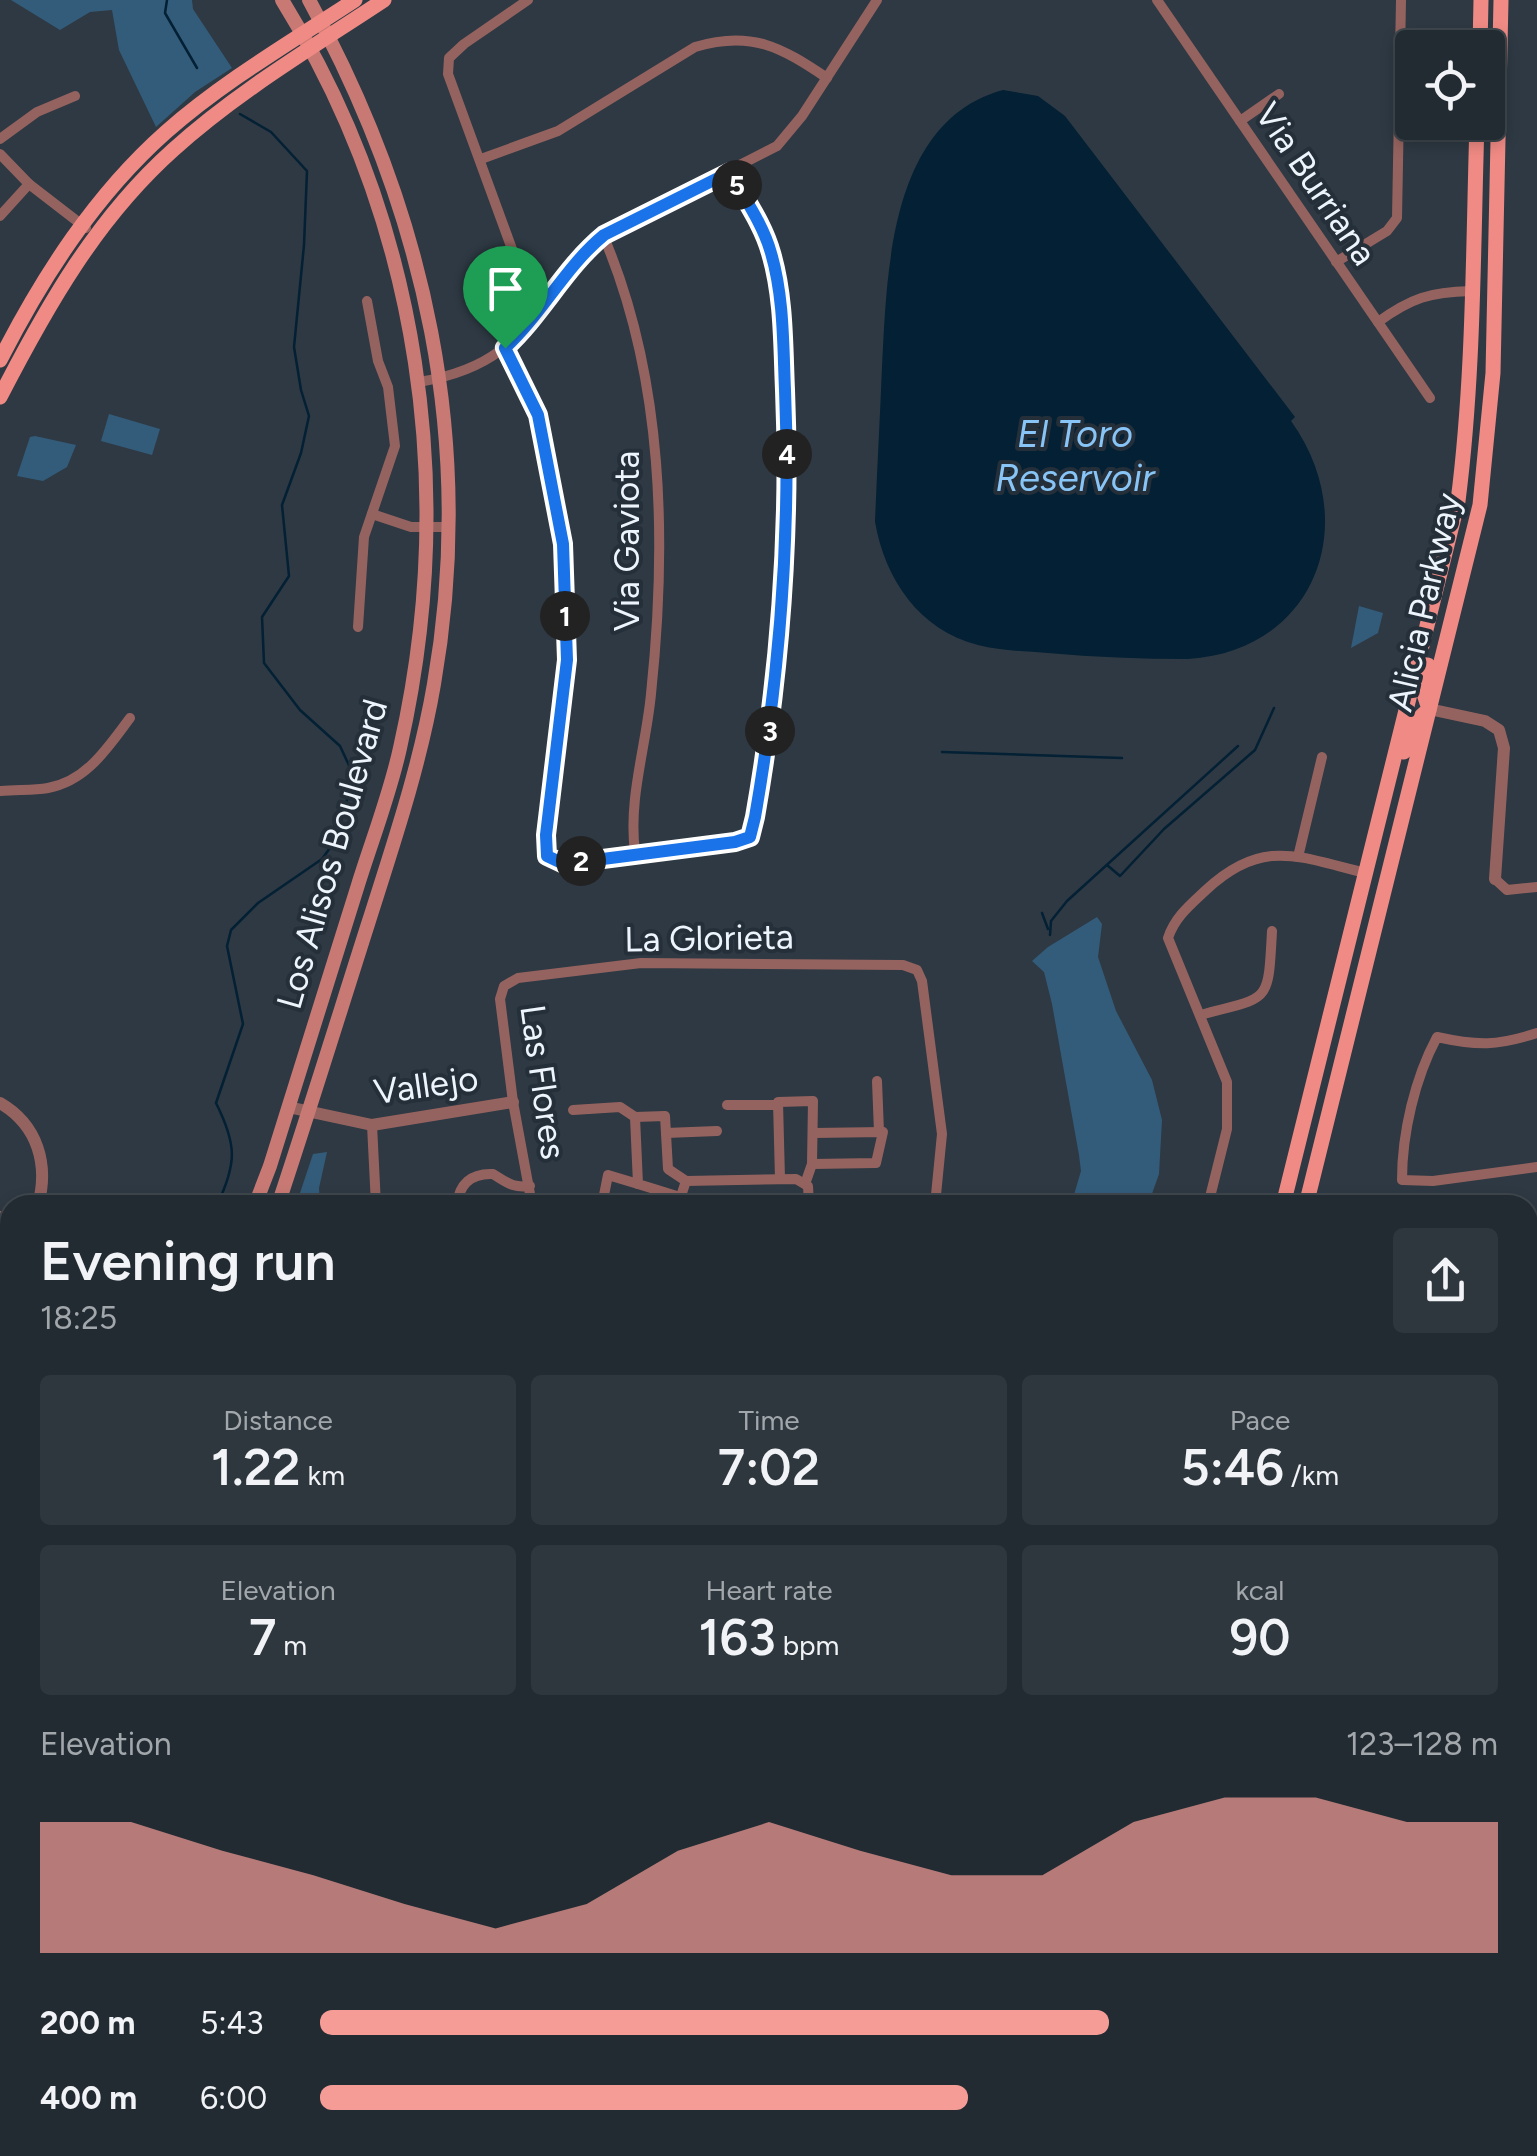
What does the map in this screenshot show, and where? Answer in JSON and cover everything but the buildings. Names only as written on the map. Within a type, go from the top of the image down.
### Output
[{"type":"main road","name":"Los Alisos Boulevard","points":[[258,1195],[400,751],[420,637],[428,527],[419,382],[405,300],[376,197],[346,120],[282,0]]},
{"type":"main road","name":"Los Alisos Boulevard","points":[[281,1195],[422,746],[442,634],[450,527],[440,378],[426,299],[399,200],[370,122],[308,0]]},
{"type":"main road","points":[[0,398],[52,298],[96,235],[145,178],[181,143],[325,29],[355,0]]},
{"type":"main road","points":[[325,29],[384,0]]},
{"type":"main road","points":[[1480,30],[1481,0]]},
{"type":"main road","name":"Alicia Parkway","points":[[1308,1195],[1480,505],[1489,435],[1501,0]]},
{"type":"main road","points":[[0,360],[40,286],[82,225],[166,132],[232,82],[307,42]]},
{"type":"main road","name":"Alicia Parkway","points":[[1286,1195],[1458,502],[1467,433],[1476,140]]},
{"type":"main road","points":[[1471,291],[1494,290]]},
{"type":"main road","points":[[1391,772],[1410,741],[1416,721],[1429,709],[1423,690],[1437,628],[1434,602]]},
{"type":"street","points":[[528,0],[464,44],[450,58],[448,74],[516,260],[548,298]]},
{"type":"street","points":[[419,382],[478,366],[505,348],[588,248],[604,235],[777,146],[791,132],[877,0]]},
{"type":"street","name":"Via Burriana","points":[[1157,0],[1430,398]]},
{"type":"street","points":[[1336,262],[1387,231],[1396,218],[1401,0]]},
{"type":"street","points":[[480,159],[558,131],[696,48],[714,42],[754,40],[775,47],[827,78]]},
{"type":"street","points":[[1240,122],[1279,94]]},
{"type":"street","points":[[0,138],[37,112],[75,96]]},
{"type":"street","points":[[0,154],[29,184],[96,235]]},
{"type":"street","points":[[505,348],[538,415],[563,544],[567,660],[546,835],[547,856],[564,864],[750,837],[770,732],[777,668],[787,549],[788,456],[777,277],[762,228],[730,172]]},
{"type":"street","points":[[0,216],[29,184]]},
{"type":"street","name":"Via Gaviota","points":[[604,235],[625,286],[654,434],[660,490],[654,657],[631,826],[634,852]]},
{"type":"street","points":[[1378,322],[1418,297],[1471,291]]},
{"type":"street","points":[[358,627],[364,537],[394,446],[388,387],[378,361],[367,302]]},
{"type":"street","points":[[372,514],[411,527],[450,527]]},
{"type":"street","points":[[1429,709],[1484,721],[1499,730],[1504,748],[1495,879],[1506,890],[1537,888]]},
{"type":"street","points":[[0,790],[46,788],[80,776],[130,718]]},
{"type":"street","points":[[1298,857],[1322,757]]},
{"type":"street","points":[[1210,1195],[1227,1129],[1228,1082],[1168,938],[1174,920],[1237,864],[1274,856],[1298,857],[1366,873]]},
{"type":"street","points":[[1200,1015],[1258,1000],[1265,992],[1272,931]]},
{"type":"street","name":"La Glorieta","points":[[504,986],[518,978],[641,963],[902,965],[916,970],[922,982],[942,1134],[936,1195]]},
{"type":"street","name":"Las Flores","points":[[504,986],[500,999],[513,1102],[531,1195]]},
{"type":"street","points":[[1537,1033],[1505,1044],[1476,1046],[1437,1037],[1428,1055],[1402,1149],[1402,1180],[1433,1181],[1537,1167]]},
{"type":"street","points":[[877,1081],[879,1132]]},
{"type":"street","points":[[780,1180],[778,1102],[813,1101],[808,1195]]},
{"type":"street","name":"Vallejo","points":[[288,1108],[372,1125],[513,1102]]},
{"type":"street","points":[[0,1103],[25,1124],[38,1146],[44,1174],[40,1195]]},
{"type":"street","points":[[727,1105],[778,1105]]},
{"type":"street","points":[[573,1110],[620,1108],[635,1117],[665,1116],[668,1169],[686,1181],[796,1180],[807,1185]]},
{"type":"street","points":[[635,1117],[638,1184]]},
{"type":"street","points":[[372,1125],[376,1195]]},
{"type":"street","points":[[666,1133],[716,1131]]},
{"type":"street","points":[[812,1132],[884,1132],[876,1163],[812,1164]]},
{"type":"street","name":"Las Flores","points":[[458,1195],[464,1182],[479,1175],[493,1174],[516,1187],[530,1186]]},
{"type":"street","points":[[604,1195],[608,1175],[665,1195]]},
{"type":"street","points":[[681,1195],[686,1181]]},
{"type":"shaded area","points":[[11,0],[192,0],[193,9],[232,68],[195,92],[156,127],[119,50],[112,10],[90,12],[60,30]]},
{"type":"shaded area","points":[[109,414],[160,429],[152,455],[101,441]]},
{"type":"shaded area","points":[[30,437],[76,445],[67,467],[43,481],[17,476]]},
{"type":"shaded area","points":[[1359,606],[1383,613],[1378,633],[1351,648]]},
{"type":"shaded area","points":[[1097,917],[1102,924],[1098,957],[1116,1011],[1152,1080],[1162,1120],[1159,1174],[1152,1195],[1074,1195],[1081,1171],[1052,1004],[1044,972],[1032,961]]},
{"type":"shaded area","points":[[327,1152],[319,1195],[299,1195],[313,1154]]},
{"type":"water","name":"El Toro Reservoir","points":[[1003,90],[1038,96],[1065,116],[1295,417],[1291,421],[1313,460],[1323,499],[1324,538],[1315,574],[1296,607],[1269,632],[1232,651],[1188,659],[1153,659],[978,645],[957,638],[922,615],[896,582],[887,563],[875,522],[887,288],[902,205],[916,166],[937,133],[965,107]]},
{"type":"waterway","points":[[167,0],[165,13],[197,68]]},
{"type":"waterway","points":[[221,1195],[232,1154],[228,1131],[216,1103],[243,1024],[227,946],[231,930],[258,903],[322,859],[335,841],[354,776],[340,746],[300,710],[264,663],[262,617],[289,576],[282,505],[301,453],[309,416],[294,347],[307,171],[271,132],[240,114]]},
{"type":"waterway","points":[[1107,865],[1120,876],[1164,829],[1255,750],[1274,708]]},
{"type":"waterway","points":[[1050,935],[1051,921],[1067,901],[1238,746]]},
{"type":"waterway","points":[[942,752],[1122,758]]},
{"type":"waterway","points":[[1042,913],[1048,929]]},
{"type":"route","points":[[730,172],[762,228],[777,277],[788,456],[787,549],[777,668],[770,732],[750,837],[564,864],[547,856],[546,835],[567,660],[563,544],[538,415],[505,348],[528,325],[588,248],[604,235],[730,172]]}]
